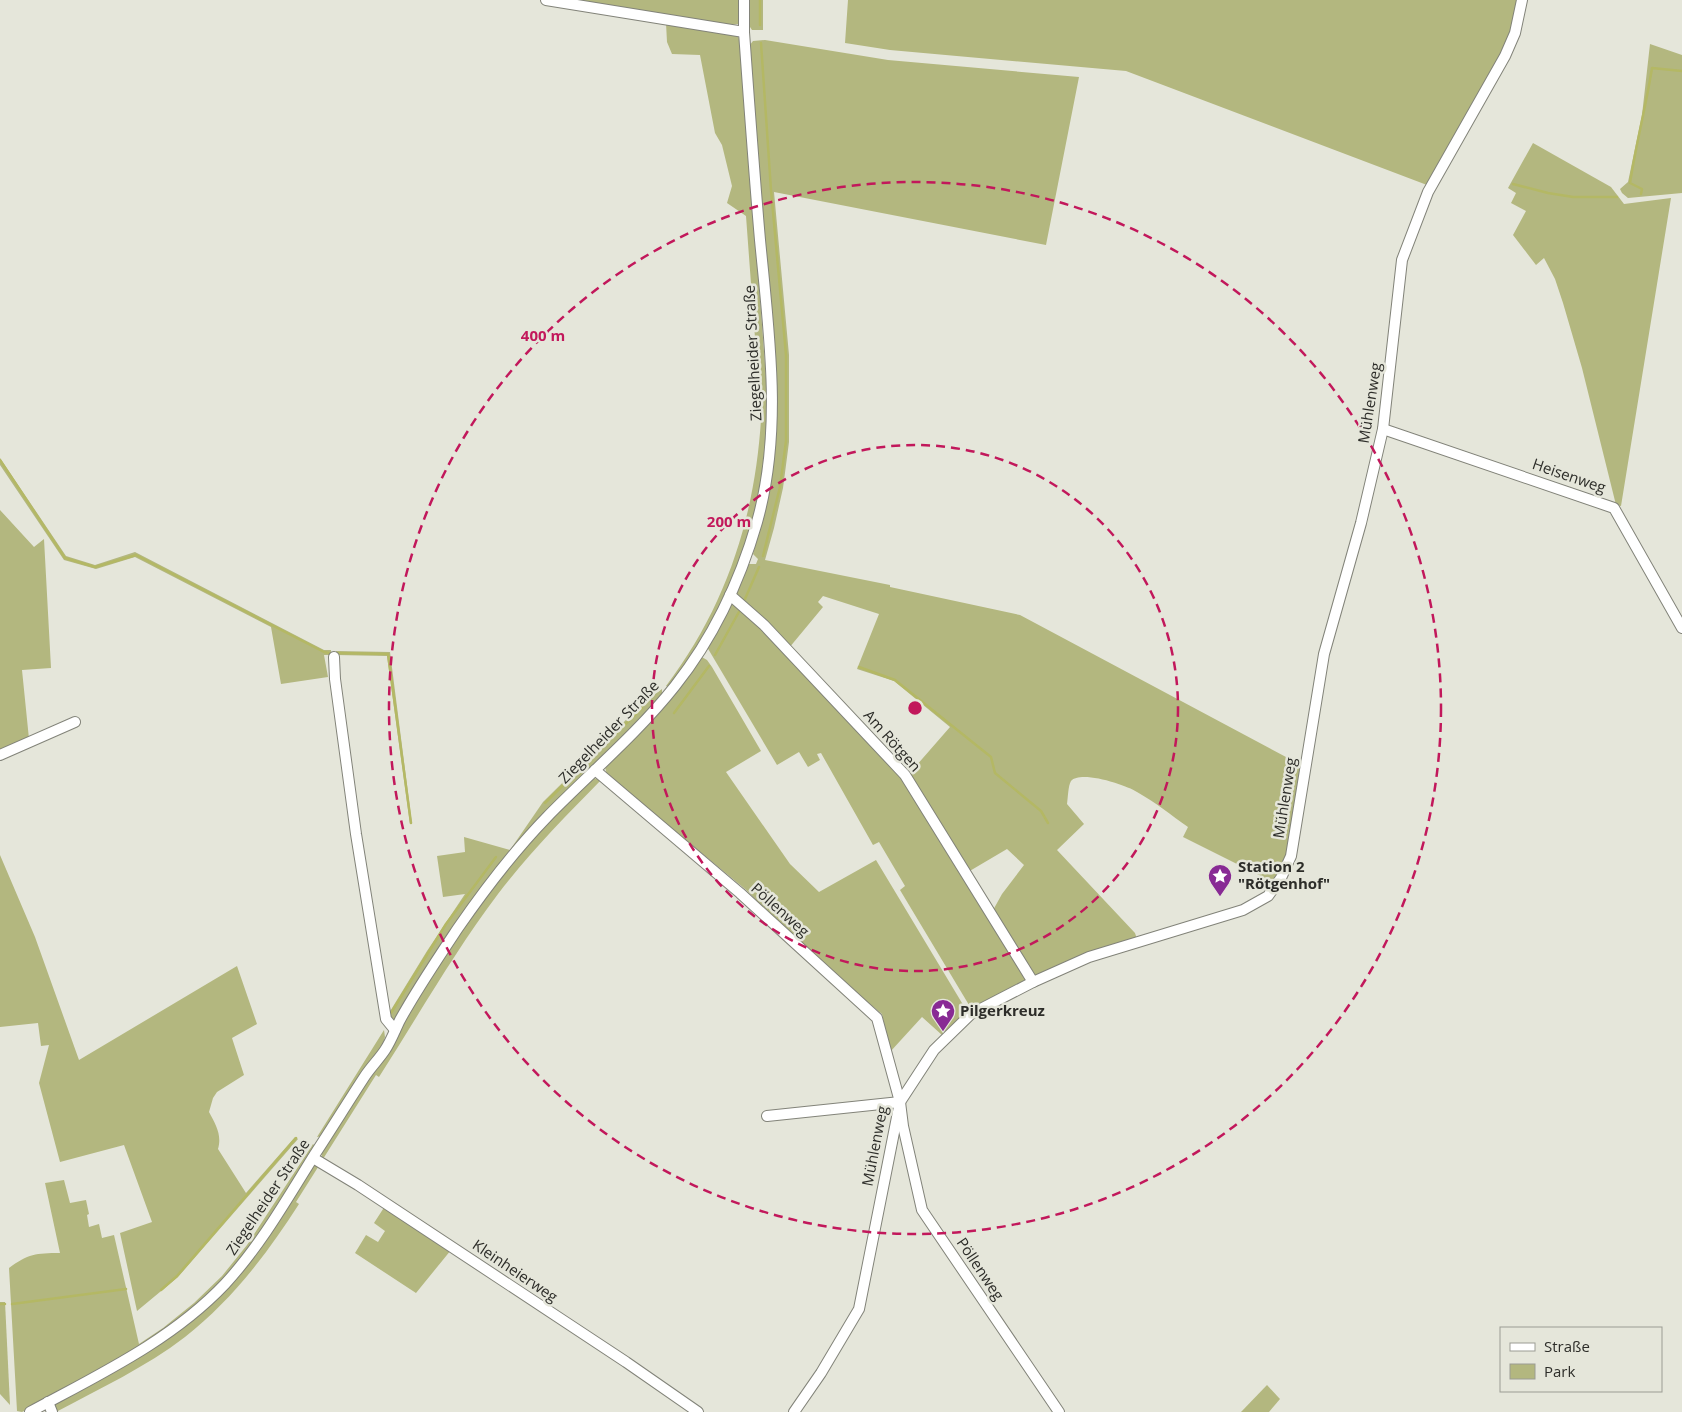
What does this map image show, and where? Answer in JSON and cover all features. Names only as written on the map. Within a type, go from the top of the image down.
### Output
[{"type":"street","points":[[546,0],[744,32]]},
{"type":"street","name":"Ziegelheider Straße","points":[[30,1412],[50,1407],[144,1349],[188,1318],[240,1266],[255,1248],[367,1072],[386,1049],[395,1030],[456,931],[496,876],[546,818],[653,712],[677,683],[702,647],[730,595],[747,553],[759,513],[766,477],[772,422],[769,338],[744,32],[744,0]]},
{"type":"street","name":"Mühlenweg","points":[[794,1412],[821,1373],[858,1309],[900,1102],[934,1050],[971,1014],[1033,982],[1089,958],[1243,910],[1268,896],[1281,878],[1291,856],[1324,654],[1361,523],[1383,429],[1402,260],[1428,192],[1505,56],[1515,33],[1522,0]]},
{"type":"street","name":"Heisenweg","points":[[1383,429],[1614,508],[1682,628]]},
{"type":"street","name":"Am Rötgen","points":[[730,595],[764,625],[905,775],[1033,982]]},
{"type":"street","points":[[334,657],[335,679],[356,834],[370,922],[386,1019],[395,1030]]},
{"type":"street","points":[[0,754],[75,722]]},
{"type":"street","name":"Pöllenweg","points":[[595,770],[740,893],[877,1018],[900,1102],[903,1126],[922,1210],[1059,1412]]},
{"type":"street","points":[[767,1116],[900,1102]]},
{"type":"street","name":"Kleinheierweg","points":[[313,1158],[358,1185],[698,1412]]},
{"type":"green space","points":[[572,0],[740,0],[740,16],[738,24],[730,25]]},
{"type":"green space","points":[[750,0],[763,0],[763,30],[752,30],[750,27]]},
{"type":"green space","points":[[848,0],[1519,0],[1512,30],[1503,53],[1427,185],[1126,71],[890,50],[845,43]]},
{"type":"green space","points":[[666,23],[736,34],[741,42],[767,392],[762,473],[747,542],[730,586],[694,651],[668,687],[666,686],[687,656],[705,625],[721,593],[734,560],[752,491],[761,419],[746,216],[727,203],[732,186],[722,145],[715,133],[700,55],[672,54],[667,42]]},
{"type":"green space","points":[[765,40],[888,60],[1079,77],[1046,245],[774,192],[789,355],[789,442],[783,488],[765,560],[890,585],[890,587],[1020,615],[1301,765],[1286,856],[1273,882],[1183,837],[1188,827],[1137,792],[1104,780],[1084,777],[1076,778],[1070,783],[1067,804],[1084,824],[1057,850],[1135,933],[1137,939],[1036,976],[1032,974],[992,912],[1002,894],[1024,865],[1007,849],[968,872],[909,774],[950,727],[894,681],[857,669],[879,614],[823,596],[818,602],[823,607],[789,648],[735,593],[748,564],[756,564],[758,559],[753,554],[761,524],[776,432],[749,46],[753,41]]},
{"type":"green space","points":[[1650,44],[1682,55],[1682,193],[1628,198],[1620,189],[1628,182],[1642,115]]},
{"type":"green space","points":[[1533,143],[1611,187],[1624,204],[1671,198],[1621,506],[1616,505],[1582,368],[1555,279],[1544,258],[1536,265],[1513,235],[1526,211],[1511,203],[1516,193],[1508,188]]},
{"type":"green space","points":[[0,458],[66,556],[95,565],[135,552],[324,650],[331,650],[331,655],[324,655],[328,677],[281,684],[271,627],[135,557],[96,569],[64,560],[0,465]]},
{"type":"green space","points":[[0,510],[34,547],[44,539],[51,668],[22,670],[29,739],[0,751]]},
{"type":"green space","points":[[731,604],[739,606],[901,774],[1026,981],[972,1010],[900,890],[905,886],[879,842],[873,845],[821,753],[817,754],[820,760],[808,767],[799,752],[777,765],[707,647]]},
{"type":"green space","points":[[336,651],[390,652],[412,824],[410,824],[387,656],[336,655]]},
{"type":"green space","points":[[700,656],[707,660],[712,667],[761,751],[726,772],[790,864],[819,892],[876,860],[965,1008],[965,1014],[942,1035],[922,1017],[890,1052],[882,1014],[828,970],[745,889],[607,775],[605,767]]},
{"type":"green space","points":[[662,689],[662,694],[642,717],[557,801],[397,1018],[394,1021],[391,1020],[389,1013],[465,894],[443,897],[437,856],[465,852],[464,837],[510,850],[543,802],[643,703]]},
{"type":"green space","points":[[593,778],[601,780],[535,850],[482,916],[379,1077],[376,1075],[323,1159],[321,1153],[364,1085],[392,1049],[401,1026],[445,955],[498,880],[543,827]]},
{"type":"green space","points":[[0,855],[35,937],[79,1060],[237,966],[257,1024],[232,1038],[244,1075],[217,1092],[213,1098],[209,1112],[219,1135],[218,1149],[246,1193],[295,1137],[298,1139],[178,1277],[137,1311],[120,1233],[152,1222],[124,1145],[60,1162],[39,1083],[49,1045],[41,1046],[38,1023],[0,1027]]},
{"type":"green space","points":[[384,1030],[385,1037],[382,1047],[371,1059],[323,1136],[317,1137]]},
{"type":"green space","points":[[313,1144],[316,1147],[249,1250],[198,1304],[170,1327],[112,1364],[22,1412],[17,1411],[9,1268],[33,1255],[60,1253],[45,1183],[64,1180],[70,1203],[86,1200],[89,1227],[99,1224],[102,1238],[114,1235],[139,1344],[163,1328],[194,1303],[222,1276],[247,1245]]},
{"type":"green space","points":[[313,1164],[320,1164],[296,1202],[299,1204],[248,1275],[218,1307],[170,1348],[122,1377],[56,1412],[54,1405],[58,1401],[200,1313]]},
{"type":"green space","points":[[385,1206],[451,1250],[416,1293],[355,1253],[366,1235],[378,1242],[385,1231],[374,1223]]},
{"type":"green space","points":[[0,1302],[5,1302],[10,1405],[0,1394]]},
{"type":"green space","points":[[1267,1385],[1280,1399],[1269,1412],[1241,1412]]},
{"type":"waterway","points":[[760,0],[760,25]]},
{"type":"waterway","points":[[761,43],[771,190],[786,355],[786,441],[780,487],[763,556]]},
{"type":"waterway","points":[[1641,194],[1642,189],[1630,183],[1652,68],[1682,71]]},
{"type":"waterway","points":[[1513,184],[1573,197],[1617,197]]},
{"type":"waterway","points":[[0,460],[65,558],[95,567],[136,555],[329,653]]},
{"type":"waterway","points":[[745,599],[759,567]]},
{"type":"waterway","points":[[715,655],[740,610]]},
{"type":"waterway","points":[[337,653],[388,654],[411,823]]},
{"type":"waterway","points":[[674,713],[709,666]]},
{"type":"waterway","points":[[859,667],[895,680],[991,757],[995,773],[1041,811],[1048,823]]},
{"type":"waterway","points":[[545,803],[642,708]]},
{"type":"waterway","points":[[391,1013],[446,924],[496,857]]},
{"type":"waterway","points":[[161,1290],[177,1276],[296,1138]]},
{"type":"waterway","points":[[12,1304],[126,1289]]},
{"type":"waterway","points":[[0,1304],[5,1304]]},
{"type":"place","name":"Station 2 \"Rötgenhof\"","points":[[1220,897]]},
{"type":"place","name":"Pilgerkreuz","points":[[943,1032]]}]
